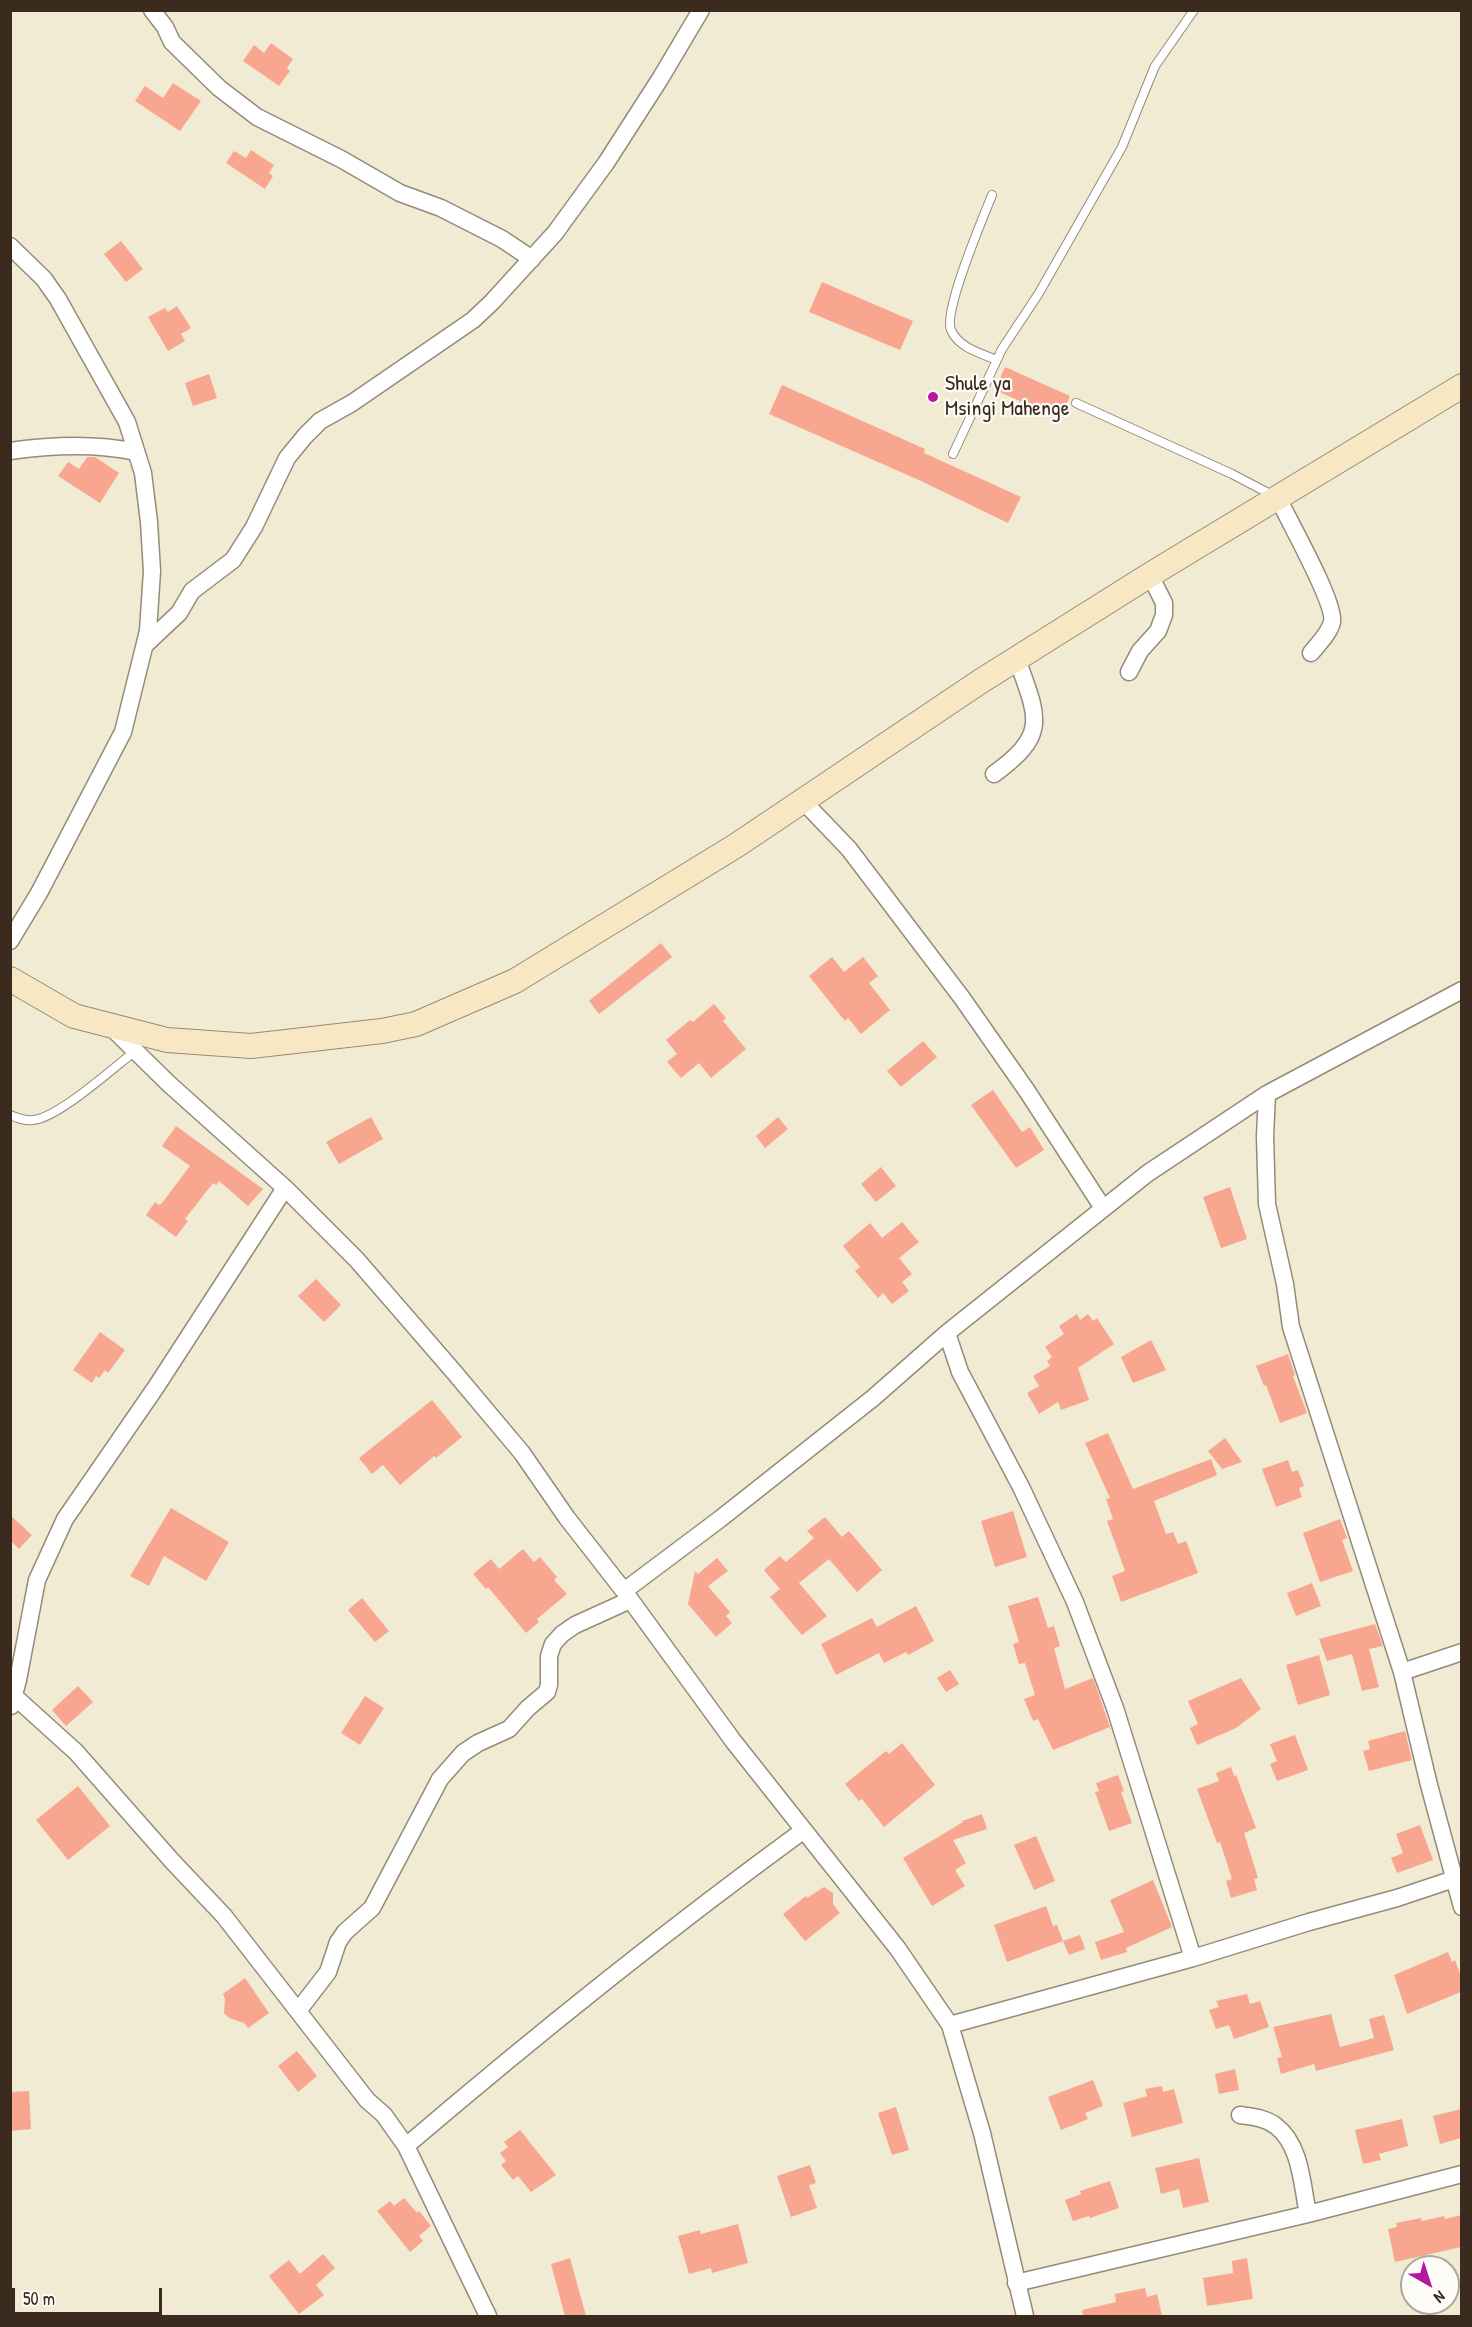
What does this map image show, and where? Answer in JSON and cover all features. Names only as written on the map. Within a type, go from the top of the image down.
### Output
[{"type":"street","points":[[152,10],[165,27],[172,42],[219,88],[257,117],[341,159],[400,193],[441,208],[502,239],[532,259]]},
{"type":"street","points":[[145,645],[179,613],[192,591],[233,560],[254,527],[287,458],[305,436],[320,421],[352,403],[472,320],[492,302],[555,233],[606,163],[701,10]]},
{"type":"street","points":[[10,246],[44,279],[58,299],[127,422],[143,473],[152,571],[148,632],[123,732],[39,893],[10,941]]},
{"type":"street","points":[[10,980],[74,1016],[166,1040],[251,1046],[382,1031],[416,1024],[515,981],[737,845],[1017,659],[1150,575],[1461,386]]},
{"type":"street","points":[[10,451],[107,446],[136,452]]},
{"type":"street","points":[[1278,498],[1328,597],[1333,620],[1329,630],[1311,653]]},
{"type":"street","points":[[1129,672],[1140,651],[1158,631],[1164,615],[1164,603],[1150,575]]},
{"type":"street","points":[[994,774],[1017,757],[1026,747],[1035,728],[1029,696],[1017,659]]},
{"type":"street","points":[[802,800],[849,849],[962,998],[1027,1091],[1103,1208]]},
{"type":"street","points":[[298,2012],[328,1972],[338,1942],[345,1932],[372,1908],[440,1779],[463,1753],[478,1743],[509,1729],[547,1692],[549,1656],[553,1644],[562,1634],[627,1595],[873,1398],[947,1333],[1103,1208],[1190,1144],[1267,1094],[1461,990]]},
{"type":"street","points":[[109,1026],[134,1052],[285,1188],[357,1260],[522,1452],[567,1518],[627,1595],[734,1742],[898,1949],[950,2025],[982,2133],[1025,2316]]},
{"type":"street","points":[[1267,1094],[1265,1136],[1267,1204],[1285,1284],[1291,1326],[1402,1672],[1461,1906]]},
{"type":"street","points":[[285,1188],[156,1388],[65,1519],[37,1580],[12,1702],[76,1752],[140,1826],[224,1916],[367,2100],[384,2115],[406,2146],[488,2316]]},
{"type":"street","points":[[947,1333],[960,1372],[1021,1487],[1074,1602],[1115,1708],[1193,1958]]},
{"type":"street","points":[[1402,1672],[1461,1652]]},
{"type":"street","points":[[406,2146],[584,1998],[721,1891],[804,1830]]},
{"type":"street","points":[[950,2025],[1193,1958],[1454,1879]]},
{"type":"street","points":[[1240,2115],[1262,2118],[1276,2125],[1288,2139],[1295,2154],[1308,2214]]},
{"type":"street","points":[[1016,2283],[1308,2214],[1461,2174]]},
{"type":"lane","points":[[953,454],[997,360],[1104,182],[1122,147],[1155,66],[1194,10]]},
{"type":"lane","points":[[992,195],[956,291],[950,325],[956,338],[964,345],[997,360]]},
{"type":"lane","points":[[1077,403],[1232,474],[1278,498]]},
{"type":"lane","points":[[10,1115],[21,1120],[34,1120],[52,1114],[134,1052]]},
{"type":"building","points":[[271,43],[293,59],[287,68],[290,71],[279,86],[243,61],[254,45],[264,53]]},
{"type":"building","points":[[173,83],[201,101],[180,131],[135,101],[145,86],[163,98]]},
{"type":"building","points":[[251,150],[274,165],[269,173],[273,176],[265,189],[226,163],[234,151],[246,158]]},
{"type":"building","points":[[121,241],[143,269],[126,282],[104,254]]},
{"type":"building","points":[[822,282],[913,321],[900,350],[809,312]]},
{"type":"building","points":[[177,306],[191,328],[181,334],[185,341],[168,351],[148,317],[165,308],[168,312]]},
{"type":"building","points":[[1005,367],[1070,396],[1060,419],[995,390]]},
{"type":"building","points":[[209,374],[217,398],[193,406],[185,383]]},
{"type":"building","points":[[782,385],[925,449],[924,453],[1021,497],[1008,523],[921,481],[769,414]]},
{"type":"building","points":[[87,457],[95,457],[119,473],[100,503],[58,476],[68,462],[79,469]]},
{"type":"building","points":[[661,943],[672,957],[599,1014],[589,1001]]},
{"type":"building","points":[[832,957],[844,972],[863,957],[878,976],[869,983],[890,1010],[861,1034],[848,1018],[845,1021],[809,976]]},
{"type":"building","points":[[714,1004],[726,1018],[723,1021],[746,1049],[711,1078],[699,1063],[681,1078],[667,1062],[677,1054],[666,1040]]},
{"type":"building","points":[[923,1041],[937,1057],[901,1087],[887,1071]]},
{"type":"building","points":[[993,1090],[1022,1132],[1030,1127],[1044,1150],[1016,1168],[971,1105]]},
{"type":"building","points":[[371,1117],[383,1139],[339,1164],[326,1142]]},
{"type":"building","points":[[778,1117],[788,1129],[765,1148],[756,1136]]},
{"type":"building","points":[[176,1126],[263,1189],[248,1206],[219,1181],[216,1185],[213,1183],[185,1219],[188,1221],[176,1237],[146,1215],[155,1202],[159,1205],[162,1203],[190,1166],[162,1146]]},
{"type":"building","points":[[881,1167],[896,1186],[876,1202],[861,1184]]},
{"type":"building","points":[[1230,1187],[1247,1239],[1221,1248],[1203,1197]]},
{"type":"building","points":[[902,1222],[919,1242],[899,1258],[912,1274],[902,1282],[909,1291],[892,1304],[883,1293],[878,1298],[855,1271],[860,1267],[843,1246],[870,1223],[882,1238]]},
{"type":"building","points":[[316,1279],[341,1305],[324,1322],[298,1296]]},
{"type":"building","points":[[1077,1314],[1080,1320],[1088,1314],[1093,1321],[1097,1318],[1114,1344],[1078,1368],[1089,1400],[1061,1410],[1058,1402],[1039,1414],[1027,1393],[1039,1386],[1033,1376],[1050,1366],[1047,1361],[1052,1357],[1045,1347],[1064,1334],[1059,1326]]},
{"type":"building","points":[[100,1332],[125,1350],[108,1373],[105,1370],[99,1378],[96,1376],[92,1383],[73,1370]]},
{"type":"building","points":[[1151,1340],[1166,1370],[1133,1383],[1121,1357]]},
{"type":"building","points":[[1288,1354],[1295,1375],[1293,1376],[1307,1413],[1280,1423],[1266,1385],[1264,1386],[1256,1366]]},
{"type":"building","points":[[432,1400],[462,1437],[436,1458],[434,1456],[400,1485],[383,1465],[372,1474],[359,1458]]},
{"type":"building","points":[[1108,1433],[1133,1489],[1211,1459],[1217,1475],[1154,1501],[1166,1534],[1173,1532],[1178,1544],[1186,1541],[1198,1573],[1121,1602],[1112,1576],[1125,1571],[1107,1521],[1113,1519],[1106,1499],[1110,1498],[1085,1443]]},
{"type":"building","points":[[1225,1438],[1242,1462],[1222,1469],[1208,1451]]},
{"type":"building","points":[[1288,1460],[1292,1472],[1298,1470],[1304,1486],[1299,1488],[1302,1497],[1276,1507],[1262,1469]]},
{"type":"building","points":[[171,1508],[229,1542],[206,1581],[164,1556],[149,1586],[130,1576]]},
{"type":"building","points":[[1013,1511],[1027,1557],[995,1567],[981,1521]]},
{"type":"building","points":[[10,1515],[32,1535],[19,1549],[10,1540]]},
{"type":"building","points":[[825,1517],[842,1537],[849,1531],[882,1570],[857,1592],[829,1559],[799,1583],[827,1616],[802,1635],[770,1597],[780,1589],[764,1570],[780,1556],[786,1562],[814,1538],[807,1531]]},
{"type":"building","points":[[1340,1519],[1347,1538],[1342,1540],[1353,1571],[1320,1582],[1303,1533]]},
{"type":"building","points":[[523,1549],[534,1562],[540,1557],[557,1577],[554,1580],[567,1594],[537,1619],[539,1622],[526,1633],[488,1587],[486,1589],[473,1574],[491,1559],[499,1569]]},
{"type":"building","points":[[717,1558],[728,1571],[708,1586],[730,1612],[726,1616],[732,1623],[716,1637],[688,1604],[695,1571],[698,1574]]},
{"type":"building","points":[[1312,1583],[1321,1606],[1296,1616],[1287,1593]]},
{"type":"building","points":[[1038,1597],[1048,1628],[1054,1626],[1060,1646],[1054,1648],[1065,1689],[1093,1678],[1110,1727],[1053,1750],[1038,1719],[1033,1721],[1024,1699],[1035,1695],[1025,1663],[1019,1664],[1013,1644],[1019,1642],[1008,1606]]},
{"type":"building","points":[[362,1598],[389,1631],[375,1642],[348,1610]]},
{"type":"building","points":[[916,1606],[934,1641],[908,1655],[906,1652],[884,1663],[879,1653],[836,1675],[821,1644],[872,1618],[877,1627]]},
{"type":"building","points":[[1375,1624],[1383,1646],[1369,1649],[1379,1687],[1362,1691],[1352,1654],[1327,1661],[1319,1639]]},
{"type":"building","points":[[1319,1655],[1330,1695],[1298,1705],[1286,1665]]},
{"type":"building","points":[[950,1670],[959,1684],[946,1692],[937,1678]]},
{"type":"building","points":[[1241,1678],[1261,1709],[1236,1728],[1197,1745],[1190,1728],[1198,1724],[1188,1701]]},
{"type":"building","points":[[78,1686],[93,1702],[66,1726],[52,1710]]},
{"type":"building","points":[[365,1696],[384,1708],[360,1745],[341,1733]]},
{"type":"building","points":[[1405,1731],[1412,1760],[1369,1771],[1363,1751],[1370,1749],[1368,1741]]},
{"type":"building","points":[[1295,1735],[1308,1770],[1277,1781],[1270,1764],[1277,1761],[1270,1744]]},
{"type":"building","points":[[902,1743],[935,1785],[884,1827],[862,1799],[859,1801],[845,1784],[886,1751],[889,1754]]},
{"type":"building","points":[[1231,1767],[1256,1828],[1244,1833],[1258,1878],[1254,1879],[1257,1890],[1231,1898],[1226,1881],[1232,1879],[1220,1842],[1217,1843],[1197,1789],[1219,1781],[1216,1773]]},
{"type":"building","points":[[1118,1775],[1124,1791],[1121,1792],[1132,1823],[1109,1831],[1095,1792],[1099,1791],[1096,1783]]},
{"type":"building","points":[[78,1786],[110,1826],[68,1860],[36,1820]]},
{"type":"building","points":[[982,1814],[987,1829],[953,1840],[966,1863],[955,1870],[965,1886],[932,1906],[903,1858],[962,1821]]},
{"type":"building","points":[[1420,1825],[1433,1860],[1397,1873],[1391,1858],[1403,1853],[1396,1834]]},
{"type":"building","points":[[1036,1836],[1055,1881],[1034,1890],[1014,1845]]},
{"type":"building","points":[[1153,1880],[1172,1927],[1126,1948],[1127,1952],[1101,1960],[1095,1942],[1124,1932],[1110,1900]]},
{"type":"building","points":[[824,1887],[833,1893],[833,1904],[840,1913],[805,1941],[783,1914],[806,1896],[807,1898]]},
{"type":"building","points":[[1046,1906],[1053,1926],[1057,1925],[1063,1941],[1007,1962],[994,1925]]},
{"type":"building","points":[[1080,1935],[1085,1949],[1069,1955],[1063,1941]]},
{"type":"building","points":[[1448,1952],[1452,1962],[1455,1960],[1461,1977],[1461,1992],[1407,2014],[1394,1975]]},
{"type":"building","points":[[245,1978],[269,2013],[248,2028],[244,2023],[229,2018],[224,2013],[223,1994]]},
{"type":"building","points":[[1247,1994],[1250,2004],[1260,2001],[1269,2027],[1234,2039],[1229,2025],[1216,2029],[1209,2010],[1219,2007],[1216,2001]]},
{"type":"building","points":[[1331,2014],[1340,2047],[1374,2038],[1369,2019],[1384,2015],[1394,2050],[1316,2071],[1314,2064],[1281,2074],[1277,2058],[1282,2057],[1273,2027]]},
{"type":"building","points":[[297,2051],[317,2076],[298,2092],[278,2066]]},
{"type":"building","points":[[1235,2069],[1239,2090],[1219,2094],[1215,2074]]},
{"type":"building","points":[[1093,2080],[1103,2106],[1085,2113],[1088,2119],[1061,2130],[1048,2097]]},
{"type":"building","points":[[1162,2086],[1163,2092],[1174,2089],[1183,2123],[1132,2137],[1123,2103],[1147,2096],[1145,2089]]},
{"type":"building","points":[[29,2091],[31,2129],[10,2131],[10,2092]]},
{"type":"building","points":[[896,2107],[909,2150],[892,2155],[878,2113]]},
{"type":"building","points":[[1461,2109],[1461,2138],[1440,2144],[1433,2116]]},
{"type":"building","points":[[1402,2119],[1408,2146],[1379,2154],[1381,2160],[1363,2164],[1355,2130]]},
{"type":"building","points":[[520,2130],[556,2175],[531,2192],[518,2176],[513,2180],[501,2165],[506,2161],[500,2153],[508,2147],[504,2142]]},
{"type":"building","points":[[1199,2158],[1209,2202],[1183,2208],[1179,2189],[1161,2194],[1155,2168]]},
{"type":"building","points":[[810,2165],[816,2183],[809,2185],[817,2208],[791,2217],[777,2176]]},
{"type":"building","points":[[1110,2181],[1119,2208],[1073,2221],[1065,2200],[1081,2194],[1080,2191]]},
{"type":"building","points":[[404,2198],[431,2226],[419,2236],[423,2241],[410,2252],[377,2211],[390,2201],[394,2206]]},
{"type":"building","points":[[1461,2215],[1461,2247],[1426,2255],[1400,2255],[1400,2261],[1395,2262],[1388,2229],[1397,2227],[1396,2223],[1421,2218],[1422,2221],[1444,2216],[1445,2219]]},
{"type":"building","points":[[738,2224],[748,2263],[712,2273],[711,2268],[689,2274],[678,2236],[700,2230],[701,2234]]},
{"type":"building","points":[[323,2254],[335,2268],[316,2285],[324,2295],[299,2314],[269,2276],[289,2260],[300,2274]]},
{"type":"building","points":[[570,2258],[586,2316],[565,2316],[551,2264]]},
{"type":"building","points":[[1247,2258],[1253,2299],[1207,2306],[1203,2278],[1233,2273],[1232,2261]]},
{"type":"building","points":[[1145,2288],[1147,2297],[1157,2294],[1162,2316],[1083,2316],[1082,2310],[1116,2302],[1115,2294]]},
{"type":"place","name":"Shule ya Msingi Mahenge","points":[[933,397]]}]
